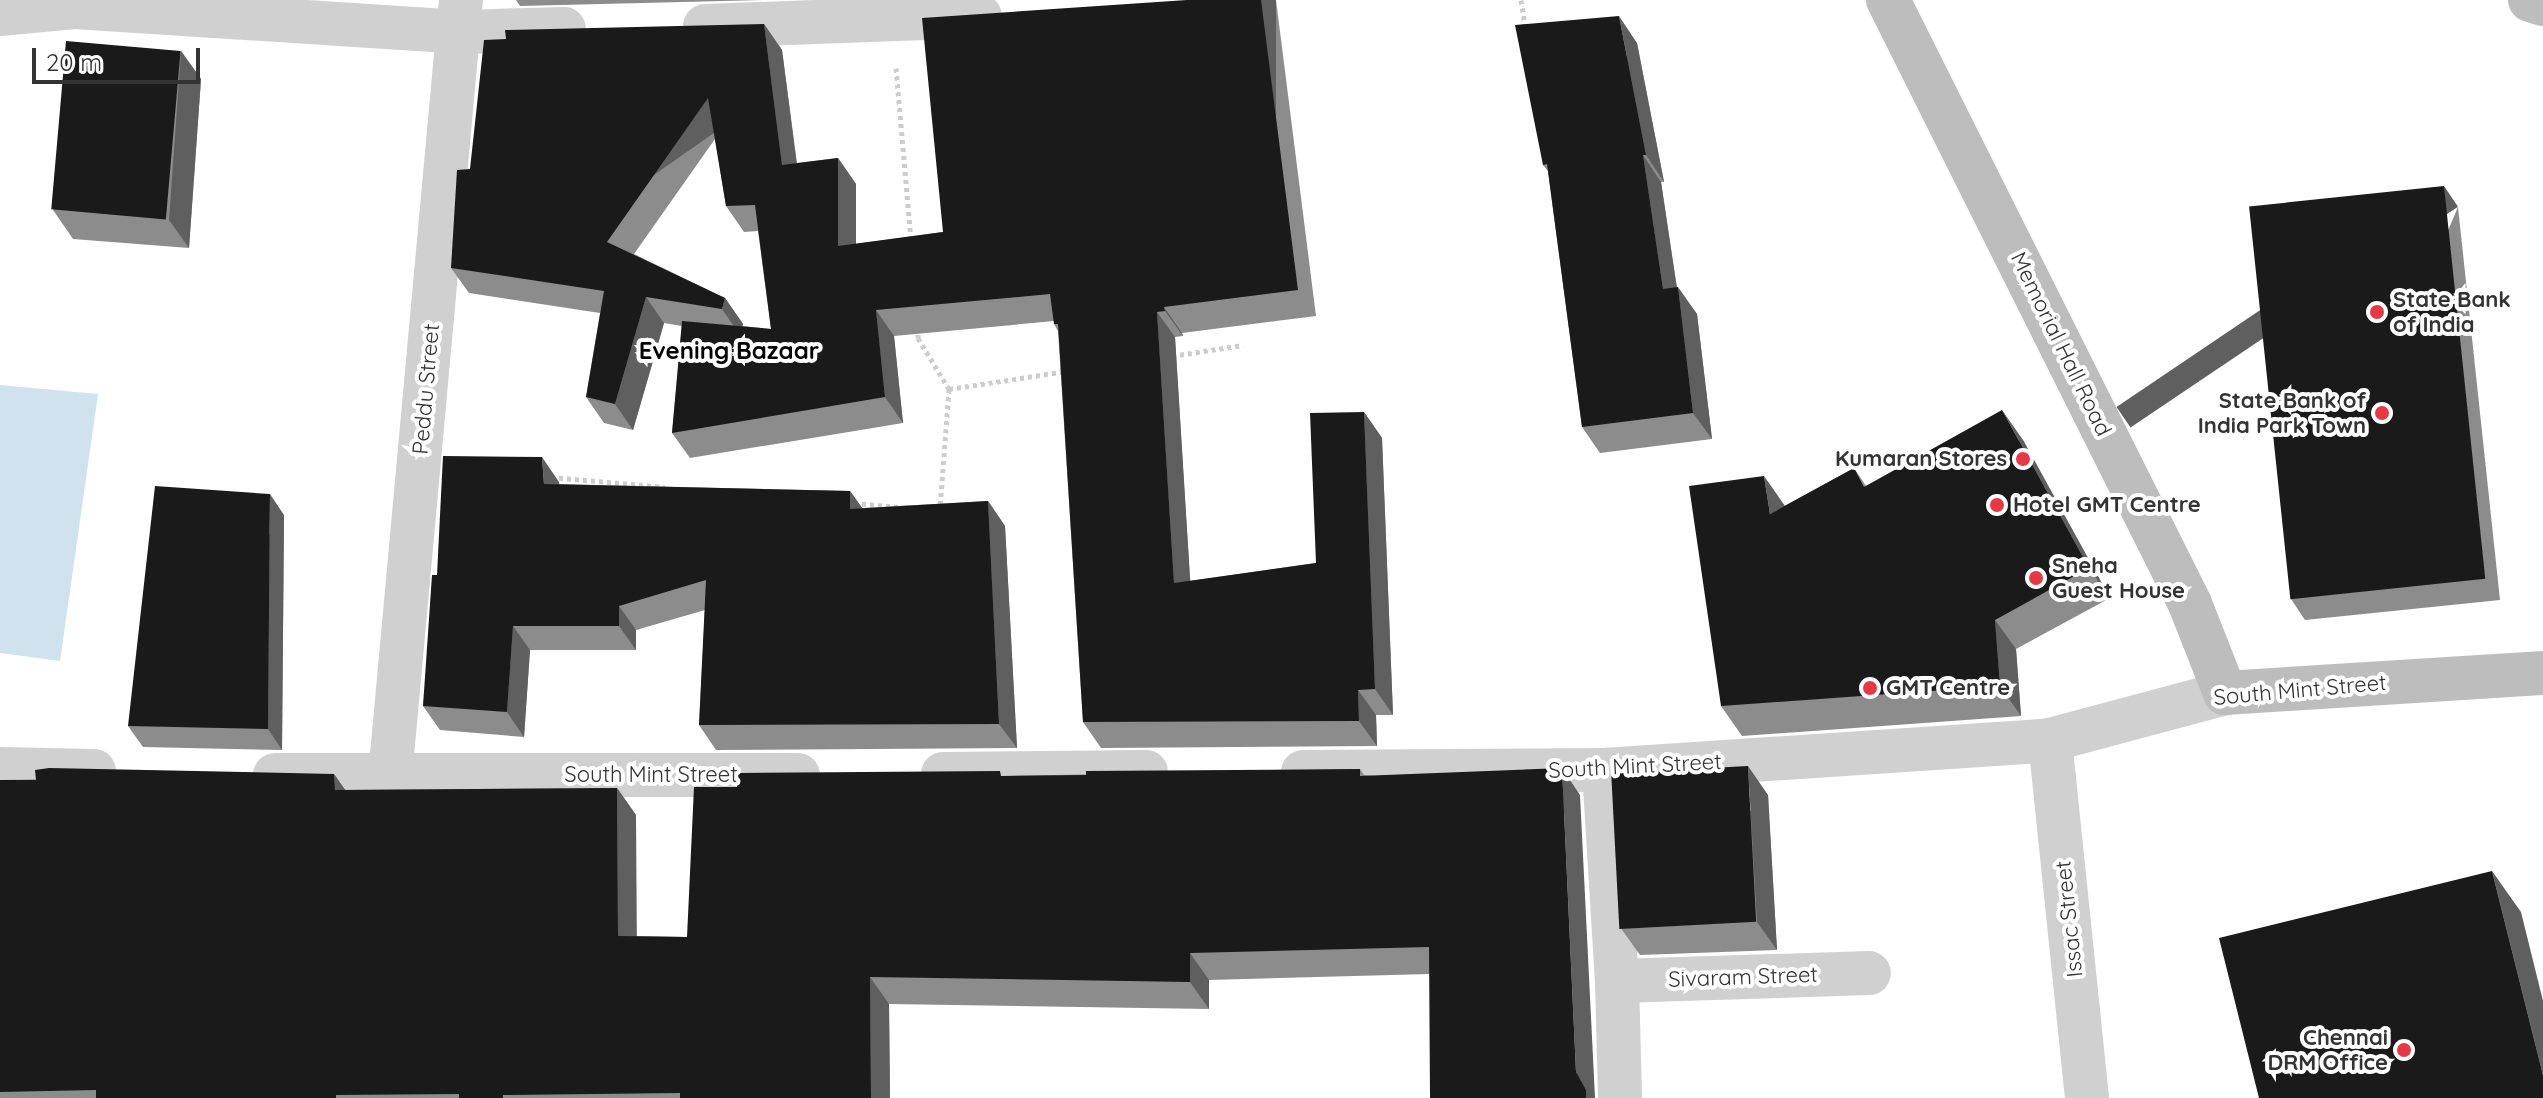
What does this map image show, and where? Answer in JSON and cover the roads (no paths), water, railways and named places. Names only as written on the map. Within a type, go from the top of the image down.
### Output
[{"type":"main road","name":"Memorial Hall Road","points":[[1888,0],[2190,604],[2225,693]]},
{"type":"main road","points":[[2530,0],[2543,4]]},
{"type":"main road","name":"South Mint Street","points":[[2225,693],[2543,673]]},
{"type":"street","points":[[0,14],[75,4],[461,16],[599,29]]},
{"type":"street","points":[[661,27],[893,22],[1016,13]]},
{"type":"street","name":"Peddu Street","points":[[390,777],[461,16]]},
{"type":"street","name":"South Mint Street","points":[[1269,772],[1604,770],[2050,740],[2225,693]]},
{"type":"street","name":"Issac Street","points":[[2050,740],[2087,1098]]},
{"type":"street","points":[[0,769],[140,772]]},
{"type":"street","points":[[1604,770],[1617,981],[1620,1098]]},
{"type":"street","points":[[901,774],[1189,772]]},
{"type":"street","name":"South Mint Street","points":[[234,774],[390,777],[837,774]]},
{"type":"street","name":"Sivaram Street","points":[[1617,981],[1869,973]]},
{"type":"water","points":[[0,385],[98,394],[60,661],[0,653]]},
{"type":"place","name":"State Bank of India","points":[[2377,312]]},
{"type":"place","name":"State Bank of India Park Town","points":[[2382,413]]},
{"type":"place","name":"Kumaran Stores","points":[[2023,459]]},
{"type":"place","name":"Hotel GMT Centre","points":[[1997,505]]},
{"type":"place","name":"Sneha Guest House","points":[[2036,578]]},
{"type":"place","name":"GMT Centre","points":[[1870,688]]},
{"type":"place","name":"Chennai DRM Office","points":[[2404,1050]]},
{"type":"district","name":"Evening Bazaar","points":[[729,351]]}]
